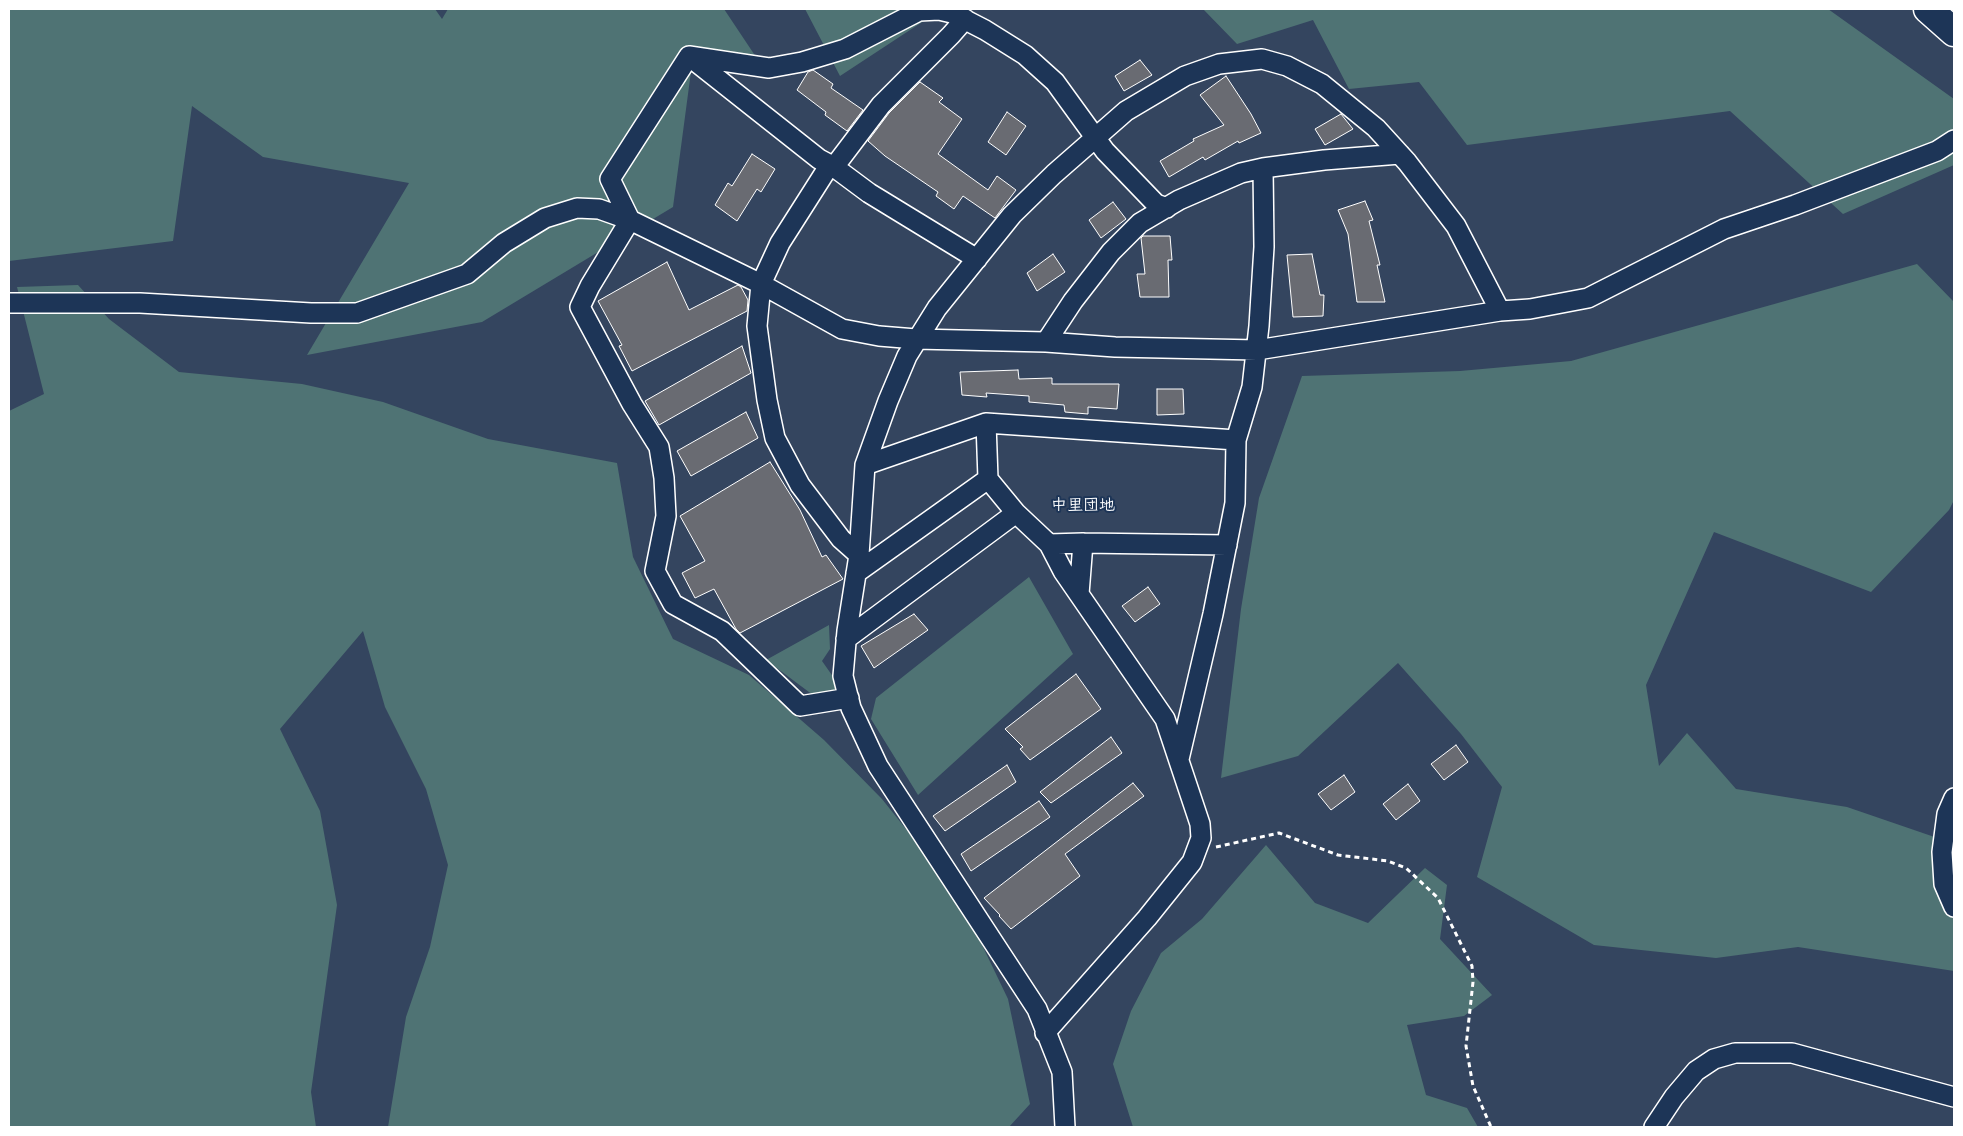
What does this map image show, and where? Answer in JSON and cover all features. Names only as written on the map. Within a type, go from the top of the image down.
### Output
[{"type":"highway","points":[[1928,9],[1954,32]]},
{"type":"street","points":[[690,56],[769,68],[802,62],[845,49],[918,11],[940,10],[964,18],[1025,56],[1055,82],[1105,151],[1156,204],[1167,208]]},
{"type":"street","points":[[858,564],[800,486],[775,438],[766,391],[758,326],[762,284],[780,243],[832,166],[881,105],[951,35],[964,18]]},
{"type":"street","points":[[690,56],[869,193],[977,258]]},
{"type":"street","points":[[630,220],[610,179],[690,56]]},
{"type":"street","points":[[1066,1127],[1062,1072],[1037,1009],[878,766],[851,708],[843,676],[846,639],[858,564],[866,465],[888,401],[916,339],[931,320],[937,308],[1012,215],[1054,174],[1126,111],[1185,76],[1219,64],[1262,59],[1287,66],[1322,84],[1376,128],[1400,154],[1456,226],[1500,311]]},
{"type":"street","points":[[9,303],[140,303],[311,313],[357,313],[467,274],[504,243],[545,218],[576,208],[600,209],[630,220],[762,284],[842,329],[879,336],[916,339],[1046,342],[1115,347],[1257,350],[1500,311],[1530,309],[1588,298],[1724,229],[1937,151],[1954,140]]},
{"type":"street","points":[[1046,342],[1111,252],[1140,223],[1179,200],[1241,173],[1262,168],[1324,160],[1400,154]]},
{"type":"street","points":[[1180,759],[1213,614],[1235,503],[1236,440],[1252,387],[1257,350],[1264,247],[1262,168]]},
{"type":"street","points":[[630,220],[590,286],[580,307],[632,404],[659,447],[664,478],[666,516],[655,571],[673,604],[722,631],[800,706],[849,698]]},
{"type":"street","points":[[866,465],[986,423],[1236,440]]},
{"type":"street","points":[[986,423],[988,479],[1016,514],[1049,544],[1063,571],[1165,719],[1180,759],[1184,779],[1200,824],[1201,838],[1192,862],[1148,918],[1045,1033]]},
{"type":"street","points":[[858,564],[988,479]]},
{"type":"street","points":[[846,639],[1016,514]]},
{"type":"street","points":[[1079,594],[1083,543]]},
{"type":"street","points":[[1049,544],[1227,545]]},
{"type":"street","points":[[1954,798],[1946,814],[1942,852],[1944,884],[1954,907]]},
{"type":"street","points":[[1654,1127],[1674,1096],[1696,1071],[1714,1060],[1735,1053],[1792,1053],[1954,1097]]},
{"type":"path","points":[[1198,850],[1279,833],[1338,856],[1388,861],[1406,868],[1419,879],[1438,898],[1472,966],[1473,982],[1466,1046],[1474,1086],[1491,1127]]},
{"type":"green space","points":[[9,9],[435,9],[442,19],[448,9],[724,9],[758,60],[694,49],[673,207],[482,322],[307,355],[409,183],[263,157],[192,106],[173,241],[9,261]]},
{"type":"green space","points":[[805,9],[942,9],[840,76]]},
{"type":"green space","points":[[1203,9],[1828,9],[1954,99],[1954,165],[1843,214],[1730,111],[1467,145],[1419,82],[1349,89],[1313,20],[1237,44]]},
{"type":"green space","points":[[1917,264],[1954,302],[1954,500],[1949,510],[1871,592],[1714,532],[1646,685],[1659,766],[1687,733],[1736,789],[1847,807],[1952,843],[1954,851],[1954,971],[1798,947],[1716,958],[1594,945],[1477,877],[1502,787],[1461,734],[1398,663],[1298,756],[1221,778],[1241,609],[1259,498],[1302,376],[1460,371],[1571,361]]},
{"type":"green space","points":[[78,285],[109,319],[179,372],[302,384],[383,402],[488,439],[617,463],[633,557],[673,639],[749,675],[824,740],[882,799],[957,893],[1008,999],[1030,1104],[1009,1127],[388,1127],[406,1017],[430,947],[448,865],[426,789],[385,707],[363,631],[280,729],[320,811],[337,905],[311,1092],[316,1127],[9,1127],[9,411],[44,394],[17,287]]},
{"type":"green space","points":[[1029,577],[1073,654],[918,795],[871,719],[876,698]]},
{"type":"green space","points":[[829,625],[830,649],[822,661],[841,688],[817,698],[766,660]]},
{"type":"green space","points":[[1266,845],[1315,903],[1368,923],[1425,868],[1447,885],[1440,939],[1492,995],[1464,1016],[1407,1025],[1426,1095],[1467,1108],[1478,1127],[1133,1127],[1113,1064],[1131,1011],[1161,953],[1202,919]]},
{"type":"building","points":[[1140,60],[1152,75],[1124,91],[1115,76]]},
{"type":"building","points":[[813,70],[833,84],[831,88],[863,110],[847,131],[825,115],[826,112],[797,90],[808,72]]},
{"type":"building","points":[[1226,76],[1261,133],[1239,143],[1238,141],[1205,160],[1203,157],[1169,177],[1160,161],[1194,141],[1193,139],[1224,125],[1200,95]]},
{"type":"building","points":[[920,82],[943,98],[939,102],[962,119],[938,154],[988,190],[997,176],[1016,190],[995,218],[963,196],[954,209],[936,196],[938,192],[885,156],[868,141],[889,113]]},
{"type":"building","points":[[1007,112],[1026,126],[1006,155],[988,142]]},
{"type":"building","points":[[1341,114],[1353,129],[1325,145],[1315,129]]},
{"type":"building","points":[[752,154],[775,169],[761,192],[757,189],[737,221],[715,205],[728,183],[732,186]]},
{"type":"building","points":[[1365,201],[1373,220],[1369,221],[1380,265],[1377,265],[1385,302],[1357,302],[1348,234],[1338,210]]},
{"type":"building","points":[[1113,202],[1126,219],[1101,238],[1089,220]]},
{"type":"building","points":[[1143,236],[1170,236],[1172,260],[1168,260],[1169,297],[1140,297],[1137,274],[1145,274],[1141,238]]},
{"type":"building","points":[[1053,254],[1065,272],[1037,291],[1027,273]]},
{"type":"building","points":[[1312,254],[1320,295],[1324,295],[1323,316],[1293,317],[1287,255]]},
{"type":"building","points":[[667,262],[689,310],[738,285],[748,300],[747,311],[632,371],[619,346],[622,345],[598,301]]},
{"type":"building","points":[[742,346],[751,373],[659,425],[645,401]]},
{"type":"building","points":[[1018,370],[1019,379],[1052,378],[1052,384],[1119,384],[1117,409],[1088,407],[1088,414],[1065,412],[1064,405],[1029,402],[1029,396],[986,393],[987,397],[962,395],[960,372]]},
{"type":"building","points":[[1157,389],[1183,389],[1184,414],[1157,415]]},
{"type":"building","points":[[746,412],[758,438],[691,476],[677,451]]},
{"type":"building","points":[[770,462],[800,510],[822,557],[826,555],[843,579],[740,633],[714,589],[695,598],[682,573],[705,561],[680,516]]},
{"type":"building","points":[[1148,587],[1160,604],[1135,622],[1122,606]]},
{"type":"building","points":[[914,614],[928,630],[874,668],[861,646]]},
{"type":"building","points":[[1076,674],[1101,709],[1030,760],[1020,749],[1023,747],[1005,729]]},
{"type":"building","points":[[1111,737],[1122,753],[1051,803],[1040,792]]},
{"type":"building","points":[[1456,745],[1468,762],[1444,780],[1431,764]]},
{"type":"building","points":[[1007,765],[1016,782],[945,831],[933,816]]},
{"type":"building","points":[[1344,775],[1355,792],[1331,810],[1318,794]]},
{"type":"building","points":[[1133,783],[1144,796],[1065,854],[1080,876],[1011,929],[984,898]]},
{"type":"building","points":[[1408,784],[1420,801],[1396,820],[1383,804]]},
{"type":"building","points":[[1039,801],[1050,817],[971,871],[961,854]]},
{"type":"district","name":"中里団地","points":[[1083,508]]}]
